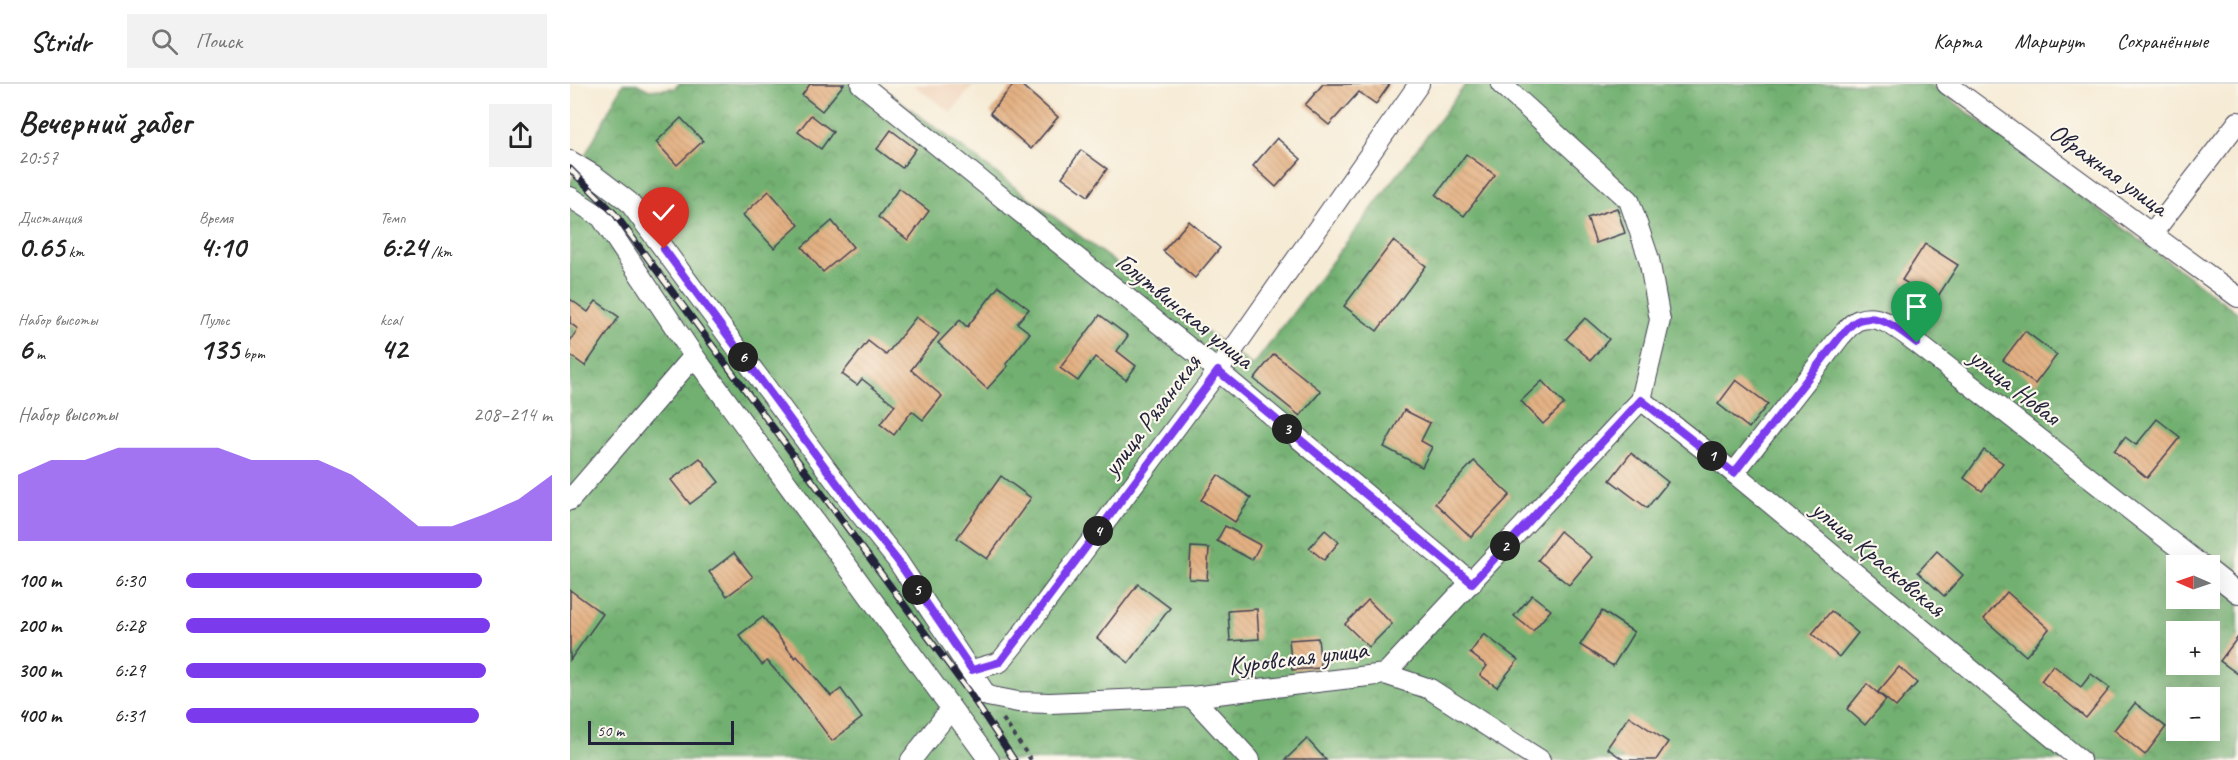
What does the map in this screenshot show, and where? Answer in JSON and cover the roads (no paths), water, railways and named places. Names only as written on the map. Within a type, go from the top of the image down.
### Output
[{"type":"street","name":"Голутвинская улица","points":[[861,84],[1218,371],[1472,583]]},
{"type":"street","name":"улица Рязанская","points":[[972,670],[1000,662],[1218,371],[1419,84]]},
{"type":"street","points":[[1501,84],[1629,200],[1649,259],[1660,320],[1641,400]]},
{"type":"street","name":"Овражная улица","points":[[1947,84],[2238,297]]},
{"type":"street","points":[[2152,234],[2238,122]]},
{"type":"street","points":[[570,161],[595,176],[629,202],[853,505],[897,560],[972,670]]},
{"type":"street","points":[[570,197],[601,217],[694,356],[989,760]]},
{"type":"street","name":"улица Новая","points":[[1734,473],[1840,337],[1858,320],[1876,319],[1892,325],[1917,343],[2188,555]]},
{"type":"street","points":[[570,500],[694,356]]},
{"type":"street","name":"улица Красковская","points":[[1641,400],[1734,473],[2080,760]]},
{"type":"street","name":"Куровская улица","points":[[972,670],[987,696],[1018,702],[1050,703],[1192,697],[1384,674],[1472,583],[1641,400]]},
{"type":"street","points":[[2220,579],[2238,593]]},
{"type":"street","points":[[1384,674],[1430,689],[1540,760]]},
{"type":"street","points":[[1192,697],[1250,760]]},
{"type":"street","points":[[912,760],[951,709]]},
{"type":"railway","points":[[570,169],[615,214],[968,691],[1014,760]]}]
